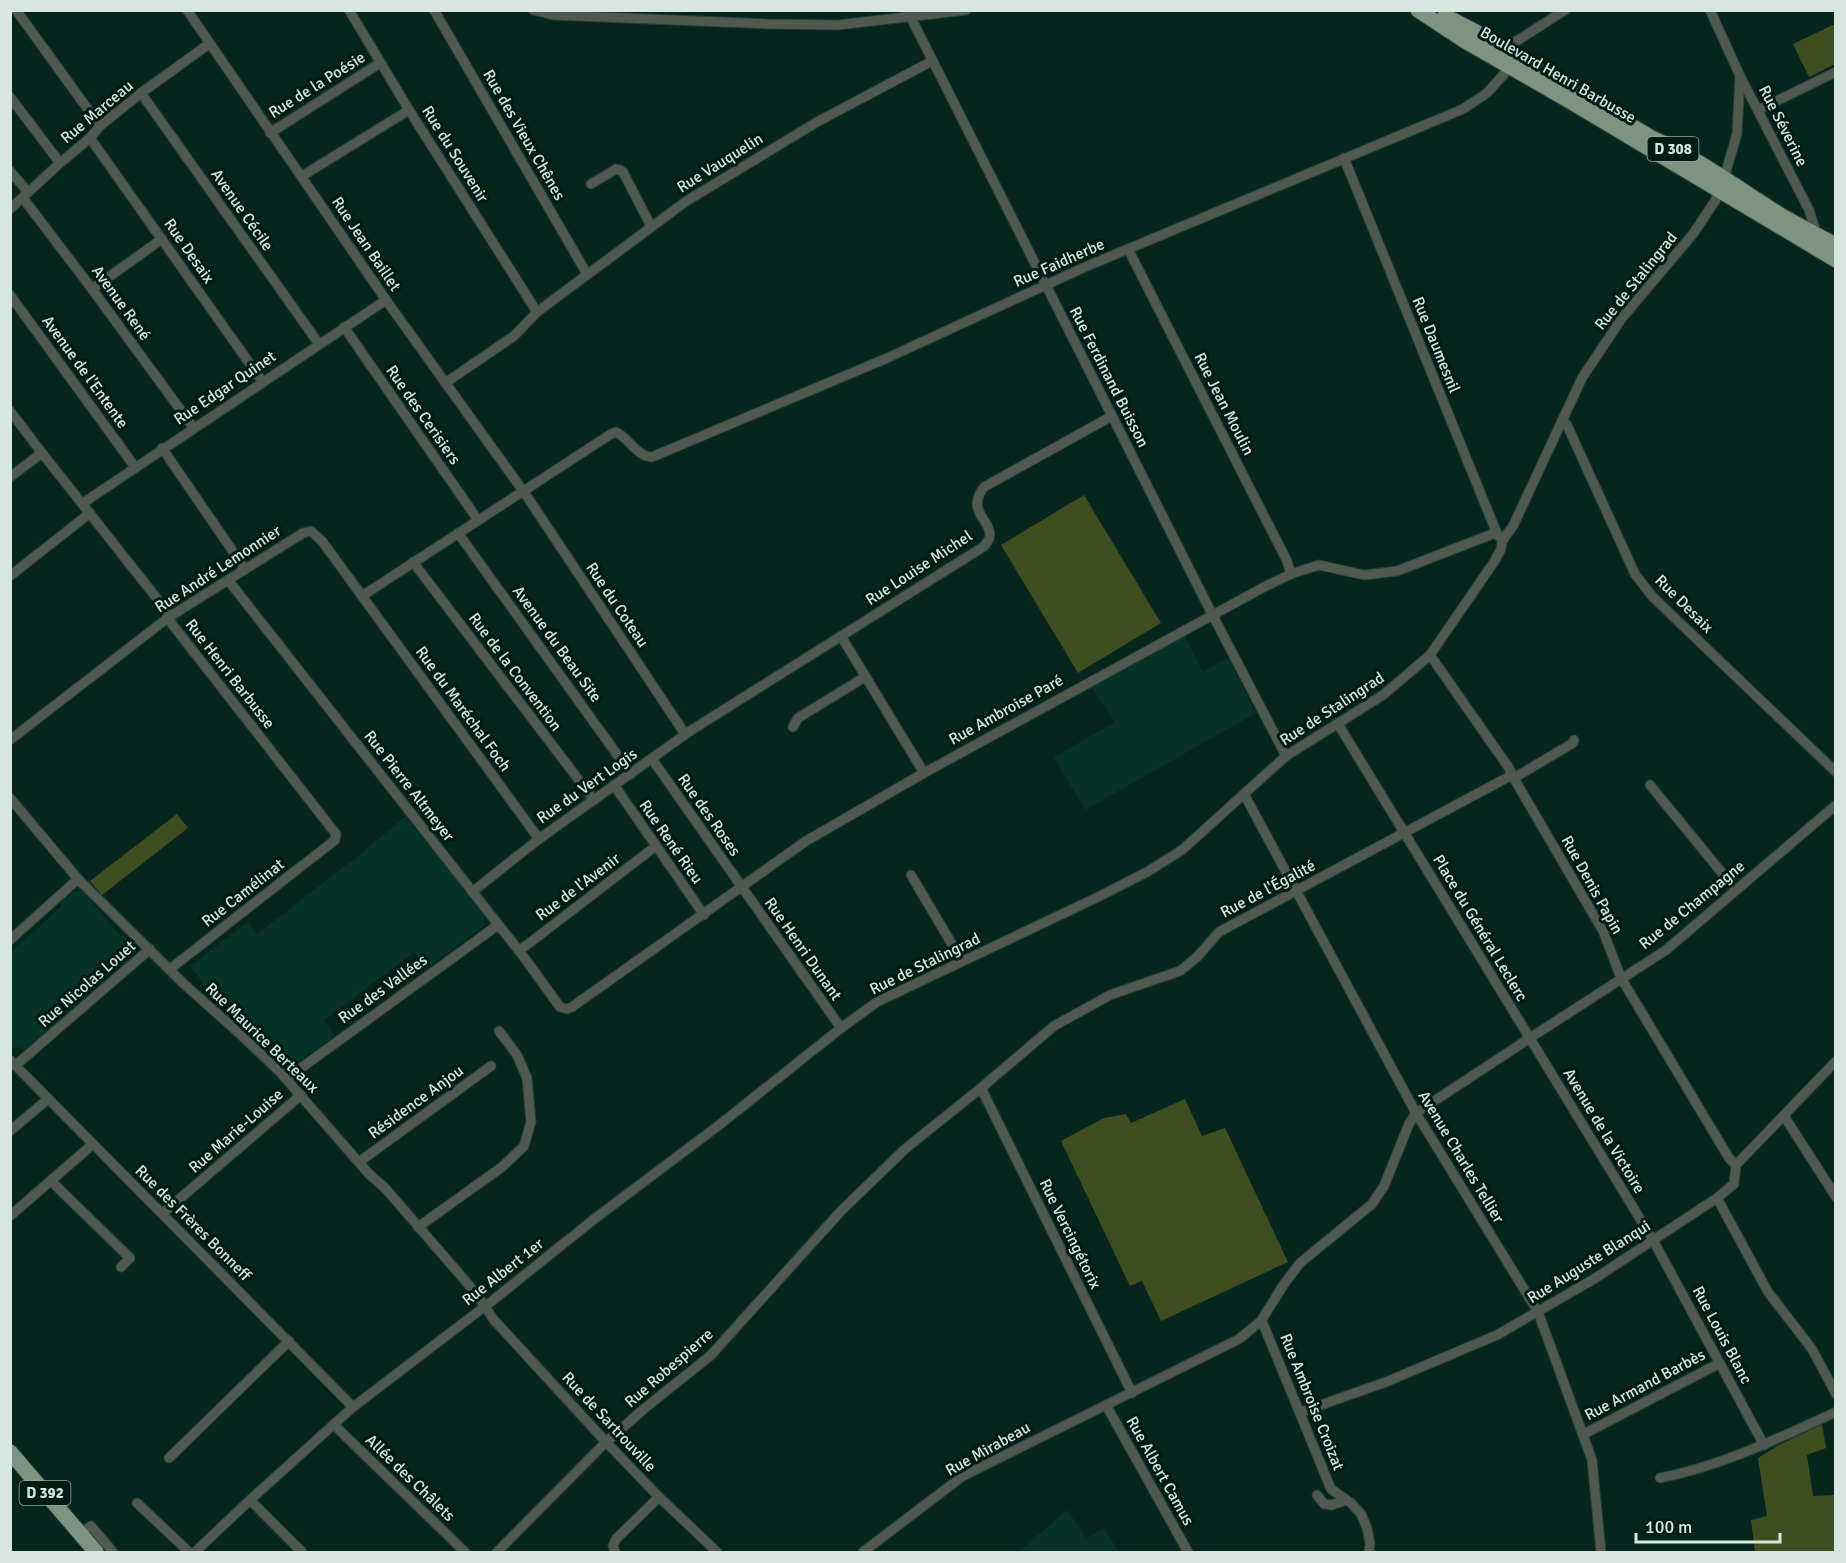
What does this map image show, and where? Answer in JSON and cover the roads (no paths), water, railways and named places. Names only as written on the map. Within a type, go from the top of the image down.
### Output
[{"type":"main road","name":"Boulevard Henri Barbusse","points":[[1418,10],[1465,41],[1509,59]]},
{"type":"main road","name":"Boulevard Henri Barbusse","points":[[1436,10],[1509,59],[1666,144],[1721,185],[1834,253]]},
{"type":"main road","name":"Boulevard Henri Barbusse","points":[[1721,185],[1817,235],[1834,253]]},
{"type":"main road","name":"D 392","points":[[10,1452],[96,1552]]},
{"type":"street","points":[[16,10],[100,126]]},
{"type":"street","name":"Rue Jean Baillet","points":[[187,10],[386,300],[524,492]]},
{"type":"street","name":"Rue du Souvenir","points":[[349,10],[409,110],[537,312]]},
{"type":"street","name":"Rue des Vieux Chênes","points":[[434,10],[587,274]]},
{"type":"street","points":[[533,10],[553,15],[768,24],[837,24],[908,13],[966,10]]},
{"type":"street","name":"Rue Faidherbe","points":[[524,492],[616,432],[641,454],[652,457],[885,359],[1128,249],[1462,109],[1487,93],[1505,73],[1512,44],[1565,10]]},
{"type":"street","name":"Rue Séverine","points":[[1710,10],[1740,76],[1809,210],[1817,235]]},
{"type":"street","name":"Rue Ferdinand Buisson","points":[[908,13],[1286,756]]},
{"type":"street","name":"Rue Marceau","points":[[10,209],[90,138],[100,126],[209,44]]},
{"type":"street","name":"Rue Vauquelin","points":[[445,383],[514,336],[537,312],[685,202],[817,122],[932,61]]},
{"type":"street","name":"Rue de la Poésie","points":[[270,133],[380,63]]},
{"type":"street","points":[[1758,110],[1836,72]]},
{"type":"street","name":"Rue de Stalingrad","points":[[841,1028],[877,1002],[1098,897],[1182,850],[1286,756],[1383,695],[1430,655],[1494,562],[1582,378],[1612,331],[1693,234],[1721,185],[1737,134],[1740,76]]},
{"type":"street","name":"Avenue Cécile","points":[[141,93],[319,344]]},
{"type":"street","points":[[10,97],[60,163]]},
{"type":"street","points":[[302,176],[409,110]]},
{"type":"street","name":"Rue Desaix","points":[[90,138],[262,381]]},
{"type":"street","name":"Rue Daumesnil","points":[[1344,158],[1495,533],[1502,542]]},
{"type":"street","points":[[591,184],[616,169],[623,172],[651,226]]},
{"type":"street","name":"Avenue René","points":[[10,171],[92,289],[193,427]]},
{"type":"street","points":[[92,289],[162,238]]},
{"type":"street","name":"Rue Jean Moulin","points":[[1128,249],[1287,561],[1291,574]]},
{"type":"street","points":[[1834,253],[1836,271]]},
{"type":"street","name":"Avenue de l'Entente","points":[[10,295],[135,467]]},
{"type":"street","name":"Rue Edgar Quinet","points":[[82,503],[386,300]]},
{"type":"street","name":"Rue des Cerisiers","points":[[344,327],[478,520]]},
{"type":"street","name":"Rue Henri Barbusse","points":[[10,411],[166,610],[179,632],[336,834],[335,840]]},
{"type":"street","name":"Rue Louise Michel","points":[[722,710],[983,547],[989,539],[989,531],[978,511],[977,502],[979,493],[984,487],[1112,416]]},
{"type":"street","name":"Rue Desaix","points":[[1563,421],[1567,425],[1635,574],[1652,596],[1836,772]]},
{"type":"street","points":[[162,448],[245,569]]},
{"type":"street","points":[[10,477],[42,453]]},
{"type":"street","points":[[362,596],[524,492]]},
{"type":"street","name":"Rue du Coteau","points":[[524,492],[685,735]]},
{"type":"street","points":[[10,576],[90,513]]},
{"type":"street","name":"Rue André Lemonnier","points":[[10,741],[169,617],[297,536],[311,531],[322,541],[362,596]]},
{"type":"street","name":"Avenue du Beau Site","points":[[458,533],[631,774]]},
{"type":"street","name":"Rue Ambroise Paré","points":[[567,1009],[704,915],[806,841],[1212,614],[1291,574],[1319,565],[1364,575],[1397,572],[1495,533]]},
{"type":"street","name":"Rue de la Convention","points":[[413,562],[594,800]]},
{"type":"street","name":"Rue Pierre Altmeyer","points":[[228,580],[560,1006],[567,1009]]},
{"type":"street","name":"Rue du Maréchal Foch","points":[[362,596],[539,839]]},
{"type":"street","points":[[841,636],[924,773]]},
{"type":"street","name":"Rue Denis Papin","points":[[1430,655],[1509,768],[1603,931],[1624,982],[1706,1121],[1729,1158],[1736,1165]]},
{"type":"street","points":[[793,727],[798,718],[865,677]]},
{"type":"street","name":"Rue du Vert Logis","points":[[472,892],[539,839],[722,710]]},
{"type":"street","points":[[1338,723],[1405,833]]},
{"type":"street","name":"Rue de l'Égalité","points":[[905,1149],[1054,1026],[1110,995],[1180,971],[1197,957],[1219,932],[1513,776],[1573,743],[1574,740]]},
{"type":"street","name":"Rue des Roses","points":[[652,759],[741,888]]},
{"type":"street","name":"Rue René Rieu","points":[[614,785],[704,915]]},
{"type":"street","points":[[1650,785],[1736,890]]},
{"type":"street","name":"Avenue Charles Tellier","points":[[1245,794],[1416,1113],[1538,1312],[1584,1434],[1594,1473],[1601,1552]]},
{"type":"street","name":"Rue Maurice Berteaux","points":[[10,798],[78,879],[184,984],[242,1035],[286,1079],[369,1174],[385,1188],[486,1305]]},
{"type":"street","name":"Rue de Champagne","points":[[1416,1113],[1530,1038],[1624,982],[1666,950],[1836,805]]},
{"type":"street","name":"Place du Général Leclerc","points":[[1405,833],[1530,1038]]},
{"type":"street","name":"Rue Camélinat","points":[[170,969],[335,840]]},
{"type":"street","name":"Rue de l'Avenir","points":[[519,951],[656,846]]},
{"type":"street","points":[[911,875],[962,961]]},
{"type":"street","points":[[10,940],[78,879]]},
{"type":"street","name":"Rue Henri Dunant","points":[[741,888],[841,1028]]},
{"type":"street","name":"Rue des Vallées","points":[[286,1079],[498,925]]},
{"type":"street","name":"Rue Nicolas Louet","points":[[13,1063],[150,949]]},
{"type":"street","name":"Rue Albert 1er","points":[[195,1552],[353,1407],[718,1126],[841,1028]]},
{"type":"street","points":[[418,1227],[502,1167],[524,1146],[531,1122],[527,1078],[517,1055],[499,1031]]},
{"type":"street","name":"Avenue de la Victoire","points":[[1530,1038],[1653,1240]]},
{"type":"street","name":"Rue Auguste Blanqui","points":[[1301,1412],[1386,1383],[1497,1335],[1653,1240],[1717,1198],[1734,1184],[1736,1165],[1836,1061]]},
{"type":"street","name":"Rue des Frères Bonneff","points":[[13,1063],[353,1407]]},
{"type":"street","name":"Résidence Anjou","points":[[359,1162],[491,1066]]},
{"type":"street","name":"Rue Vercingétorix","points":[[981,1088],[1132,1393]]},
{"type":"street","name":"Rue Marie-Louise","points":[[163,1213],[300,1095]]},
{"type":"street","points":[[10,1131],[48,1099]]},
{"type":"street","name":"Rue Mirabeau","points":[[863,1552],[963,1476],[1239,1339],[1261,1321],[1300,1263],[1372,1204],[1384,1186],[1409,1124],[1416,1113]]},
{"type":"street","points":[[1784,1116],[1836,1197]]},
{"type":"street","points":[[10,1216],[93,1144]]},
{"type":"street","name":"Rue Robespierre","points":[[497,1552],[606,1442],[710,1356],[841,1211],[905,1149]]},
{"type":"street","points":[[51,1181],[130,1258],[121,1267]]},
{"type":"street","points":[[1717,1198],[1768,1292],[1812,1350],[1836,1394]]},
{"type":"street","name":"Rue Louis Blanc","points":[[1653,1240],[1764,1445]]},
{"type":"street","name":"Rue de Sartrouville","points":[[486,1305],[494,1320],[606,1442],[717,1552]]},
{"type":"street","name":"Rue Ambroise Croizat","points":[[1261,1321],[1301,1412],[1331,1489],[1361,1514],[1367,1528],[1369,1552]]},
{"type":"street","points":[[169,1458],[289,1341]]},
{"type":"street","name":"Rue Armand Barbès","points":[[1584,1434],[1720,1362]]},
{"type":"street","name":"Rue Albert Camus","points":[[1106,1405],[1188,1552]]},
{"type":"street","points":[[1660,1478],[1684,1473],[1764,1445],[1836,1412]]},
{"type":"street","name":"Allée des Châlets","points":[[334,1425],[465,1552]]},
{"type":"street","points":[[1317,1495],[1324,1504],[1346,1500]]},
{"type":"street","points":[[615,1552],[616,1539],[659,1497]]},
{"type":"street","points":[[250,1500],[302,1552]]},
{"type":"street","points":[[137,1503],[189,1552]]},
{"type":"street","points":[[80,1534],[91,1526],[113,1552]]}]
